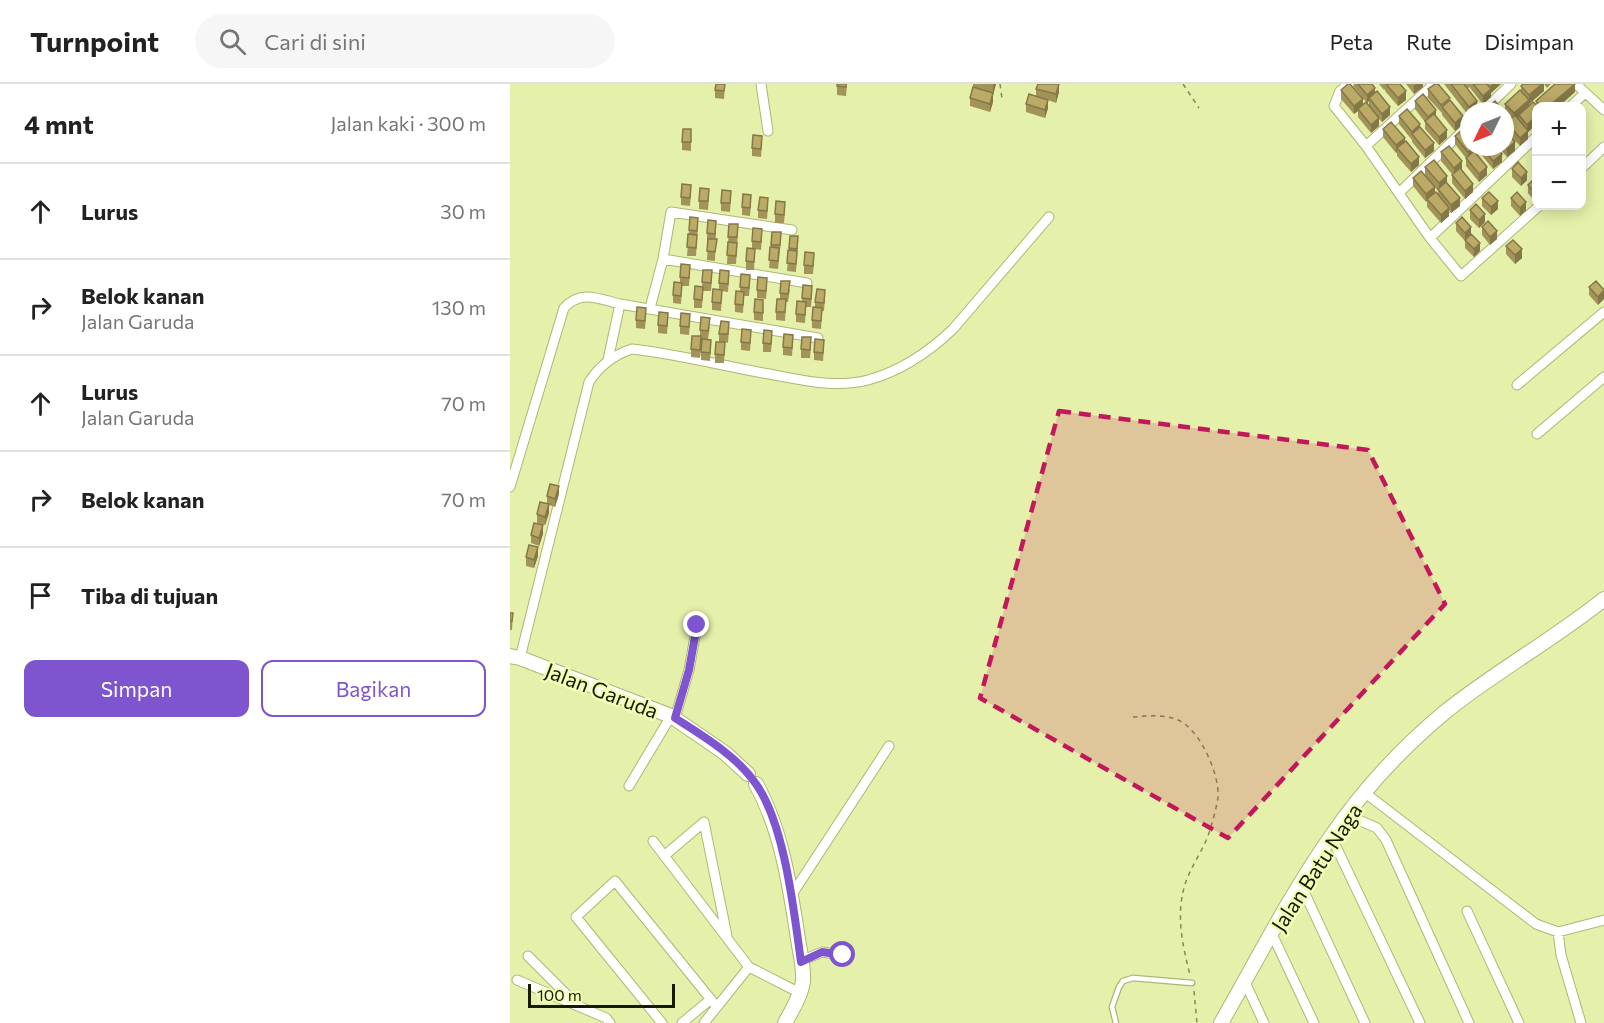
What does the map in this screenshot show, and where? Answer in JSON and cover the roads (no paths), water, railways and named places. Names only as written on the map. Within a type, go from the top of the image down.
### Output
[{"type":"street","points":[[761,84],[768,131]]},
{"type":"street","points":[[1349,84],[1340,91],[1334,106],[1366,146],[1430,238],[1461,276],[1535,210]]},
{"type":"street","points":[[1366,146],[1434,84]]},
{"type":"street","points":[[1492,102],[1511,84]]},
{"type":"street","points":[[1575,84],[1604,110]]},
{"type":"street","points":[[1575,102],[1585,93]]},
{"type":"street","points":[[1399,193],[1460,134]]},
{"type":"street","points":[[1430,238],[1532,141]]},
{"type":"street","points":[[1586,163],[1604,147]]},
{"type":"street","points":[[650,308],[663,259],[670,212],[792,230]]},
{"type":"street","points":[[515,657],[588,382],[608,360],[632,349],[822,384],[867,380],[891,372],[915,360],[937,344],[1048,217]]},
{"type":"street","points":[[663,259],[807,283]]},
{"type":"street","points":[[510,487],[564,308],[576,298],[584,296],[818,338]]},
{"type":"street","points":[[608,360],[620,304]]},
{"type":"street","points":[[1516,385],[1604,312]]},
{"type":"street","points":[[1537,434],[1604,377]]},
{"type":"street","name":"Jalan Batu Naga","points":[[1221,1023],[1331,836],[1365,792],[1445,713],[1490,678],[1569,626],[1604,599]]},
{"type":"street","points":[[628,786],[673,717],[689,670],[697,625]]},
{"type":"street","name":"Jalan Garuda","points":[[515,657],[673,717],[725,753],[752,779],[773,820],[791,896],[801,962],[803,981],[800,993],[785,1023]]},
{"type":"street","points":[[791,896],[888,746]]},
{"type":"street","points":[[1365,792],[1536,924],[1558,932],[1604,920]]},
{"type":"street","points":[[1347,815],[1377,828],[1386,840],[1469,1023]]},
{"type":"street","points":[[664,856],[704,822],[727,938]]},
{"type":"street","points":[[1331,836],[1420,1023]]},
{"type":"street","points":[[653,841],[749,967],[800,993]]},
{"type":"street","points":[[662,1023],[576,917],[615,881],[714,1003]]},
{"type":"street","points":[[1301,885],[1365,1023]]},
{"type":"street","points":[[1467,911],[1519,1023]]},
{"type":"street","points":[[1558,932],[1561,955],[1581,1023]]},
{"type":"street","points":[[1272,934],[1314,1023]]},
{"type":"street","points":[[801,962],[822,952],[843,955]]},
{"type":"street","points":[[528,956],[578,1006]]},
{"type":"street","points":[[681,1023],[714,1003],[749,967]]},
{"type":"street","points":[[517,980],[606,1018],[610,1023]]},
{"type":"street","points":[[1245,982],[1264,1023]]},
{"type":"street","points":[[704,1023],[714,1003]]},
{"type":"lane","points":[[1116,1023],[1112,1007],[1123,981],[1139,979],[1192,983]]}]
